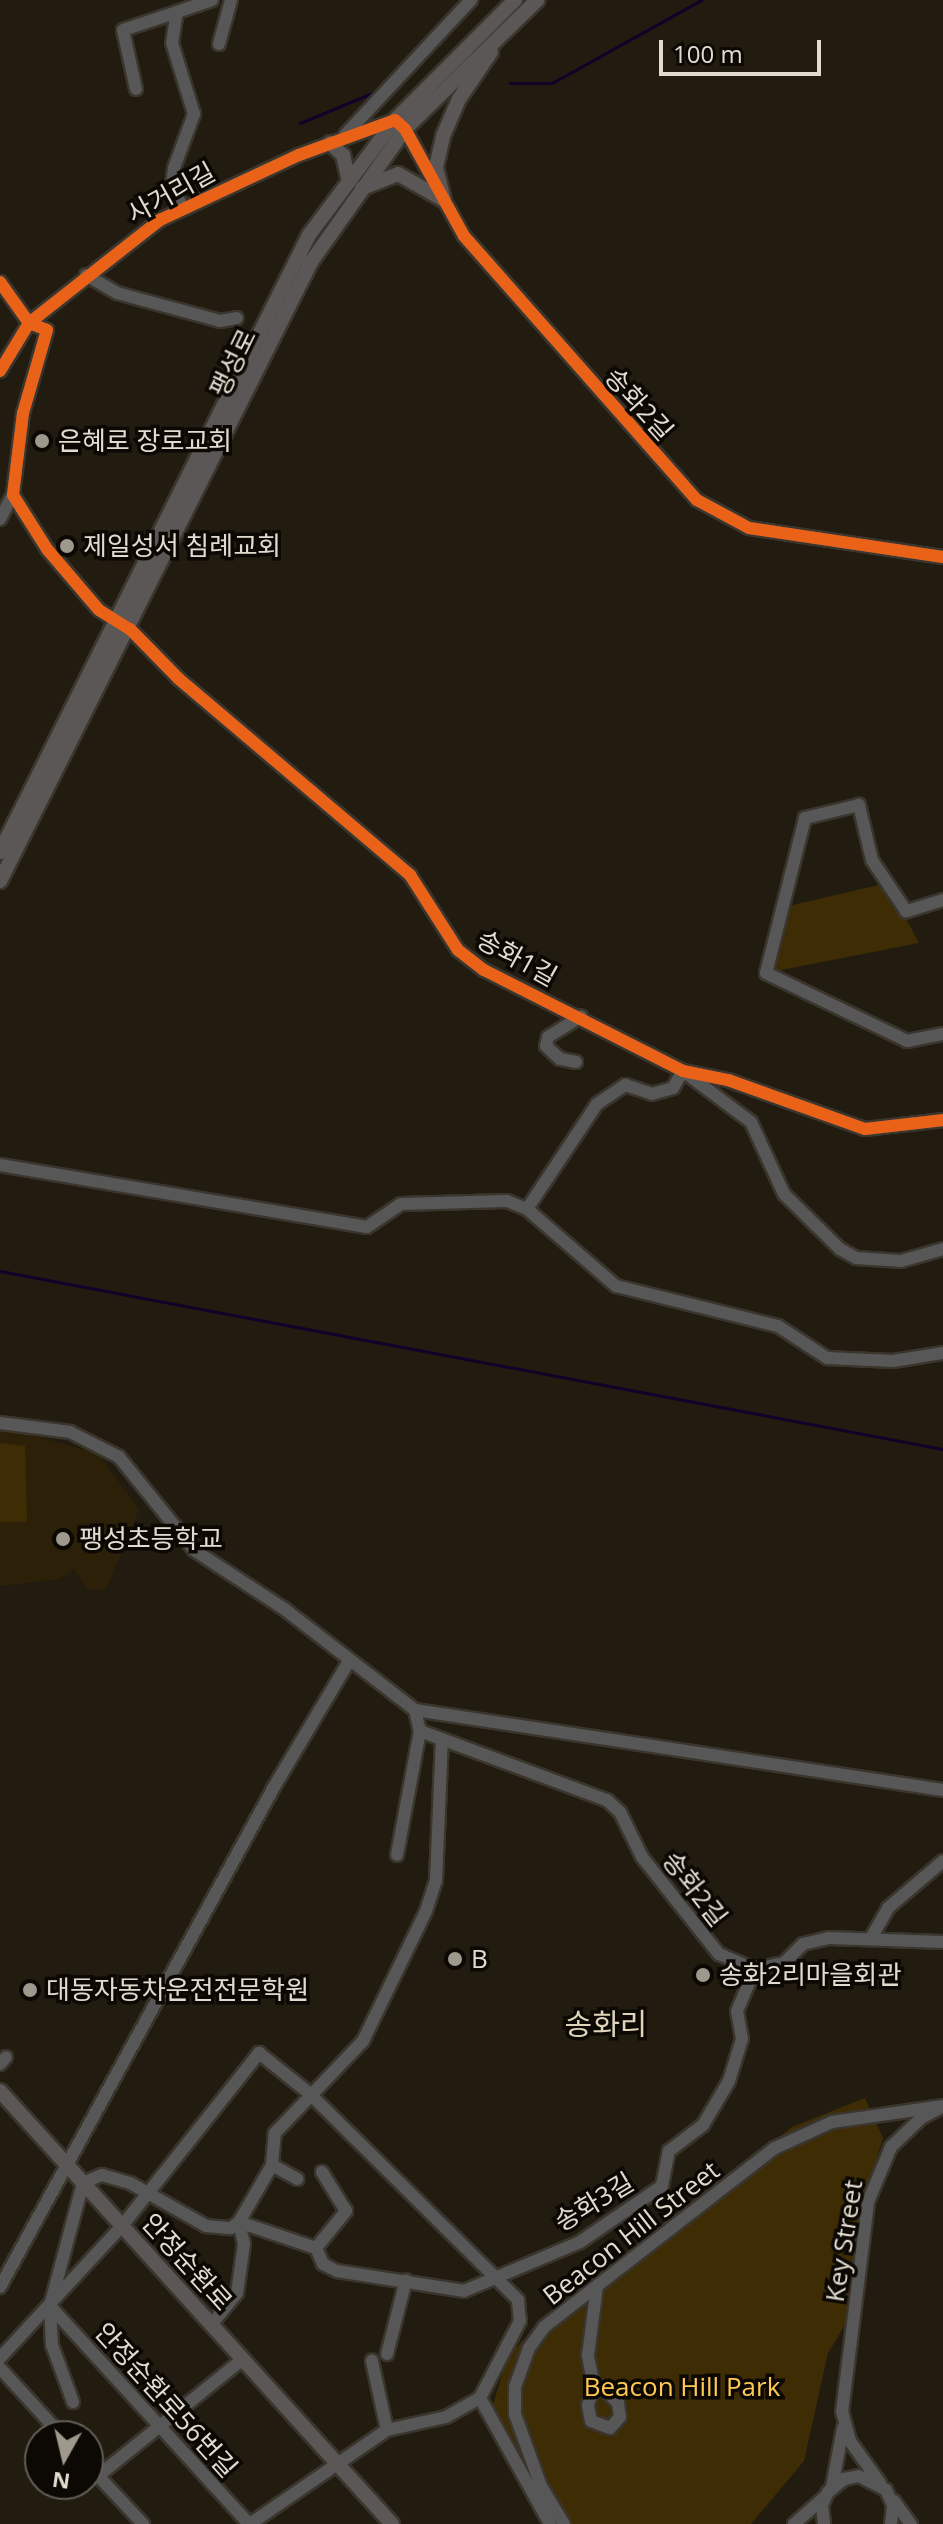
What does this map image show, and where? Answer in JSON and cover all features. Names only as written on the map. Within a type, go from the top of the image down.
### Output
[{"type":"main road","name":"팽성로","points":[[0,852],[288,273],[400,125],[520,5],[537,0]]},
{"type":"main road","points":[[444,200],[436,167],[448,122],[520,5]]},
{"type":"main road","points":[[336,140],[353,185],[398,174],[444,200]]},
{"type":"main road","name":"팽성로","points":[[0,881],[130,629],[292,296],[353,185]]},
{"type":"main road","name":"안정순환로","points":[[0,2091],[392,2524]]},
{"type":"street","points":[[136,89],[123,30],[212,0]]},
{"type":"street","points":[[219,44],[231,0]]},
{"type":"street","points":[[336,140],[471,0]]},
{"type":"street","points":[[177,12],[173,54],[186,75],[194,114],[174,168],[172,185],[182,207]]},
{"type":"street","name":"사거리길","points":[[0,371],[29,323],[86,275],[182,207],[336,140],[400,125]]},
{"type":"street","name":"송화2길","points":[[400,125],[464,236],[535,323],[697,500],[749,528],[943,557]]},
{"type":"street","points":[[86,275],[117,293],[220,321],[237,318]]},
{"type":"street","points":[[0,282],[29,323],[47,330],[23,413],[13,495],[0,519]]},
{"type":"street","name":"송화1길","points":[[13,495],[65,574],[130,629],[179,679],[410,875],[458,950],[484,970],[581,1016],[683,1071],[728,1080],[846,1126],[884,1129],[943,1120]]},
{"type":"street","points":[[943,900],[906,911],[872,860],[859,805],[805,818],[766,973],[907,1041],[943,1034]]},
{"type":"street","points":[[576,1062],[560,1059],[546,1046],[548,1037],[581,1016]]},
{"type":"street","points":[[527,1209],[597,1104],[625,1085],[652,1094],[673,1088],[683,1071],[751,1122],[784,1194],[840,1249],[856,1258],[901,1261],[943,1249]]},
{"type":"street","points":[[0,1165],[367,1227],[401,1204],[507,1201],[527,1209],[616,1286],[778,1326],[827,1358],[893,1361],[943,1353]]},
{"type":"street","points":[[0,1423],[70,1432],[119,1457],[194,1550],[283,1608],[415,1710],[943,1790]]},
{"type":"street","points":[[0,2287],[64,2163],[349,1661]]},
{"type":"street","points":[[397,1855],[420,1731],[415,1710]]},
{"type":"street","name":"송화2길","points":[[420,1731],[607,1800],[620,1812],[642,1857],[719,1954],[755,1969]]},
{"type":"street","points":[[211,2325],[237,2293],[244,2244],[239,2222],[272,2165],[275,2133],[309,2093],[363,2041],[426,1911],[436,1880],[442,1739]]},
{"type":"street","points":[[871,1938],[888,1908],[943,1861]]},
{"type":"street","points":[[755,1969],[784,1963],[803,1944],[871,1938],[943,1942]]},
{"type":"street","name":"송화3길","points":[[83,2183],[102,2175],[149,2191],[206,2226],[231,2228],[239,2222],[316,2248],[323,2264],[337,2271],[464,2291],[580,2242],[662,2186],[669,2151],[703,2125],[729,2081],[742,2039],[737,2011],[755,1969]]},
{"type":"street","points":[[0,2358],[122,2226],[259,2053],[309,2093],[518,2300],[520,2321],[480,2398],[446,2417],[387,2430],[338,2465]]},
{"type":"street","name":"Beacon Hill Street","points":[[564,2524],[525,2449],[515,2414],[515,2387],[544,2327],[775,2148],[832,2122],[943,2106]]},
{"type":"street","name":"Key Street","points":[[824,2524],[843,2418],[874,2179],[901,2136],[943,2106]]},
{"type":"street","points":[[272,2165],[297,2179]]},
{"type":"street","points":[[316,2248],[346,2211],[322,2172]]},
{"type":"street","points":[[73,2402],[52,2345],[50,2306],[83,2183]]},
{"type":"street","points":[[387,2354],[406,2280]]},
{"type":"street","points":[[594,2387],[588,2355],[597,2287]]},
{"type":"street","name":"안정순환로56번길","points":[[50,2306],[250,2524],[338,2465]]},
{"type":"street","points":[[104,2472],[164,2427],[243,2359]]},
{"type":"street","points":[[372,2361],[387,2430]]},
{"type":"street","points":[[0,2368],[47,2420]]},
{"type":"street","points":[[480,2398],[550,2524]]},
{"type":"street","points":[[843,2418],[880,2483],[911,2524]]},
{"type":"street","points":[[794,2524],[828,2492],[859,2476],[880,2483]]},
{"type":"street","points":[[104,2482],[143,2524]]},
{"type":"street","points":[[890,2497],[891,2524]]},
{"type":"shaded area","name":"팽성초등학교","points":[[0,1431],[22,1432],[99,1454],[139,1510],[106,1590],[87,1589],[74,1569],[60,1579],[0,1586]]},
{"type":"green space","points":[[887,883],[919,943],[766,973],[784,907]]},
{"type":"green space","points":[[0,1443],[25,1446],[27,1522],[0,1522]]},
{"type":"green space","name":"Beacon Hill Park","points":[[865,2098],[883,2138],[859,2216],[849,2318],[828,2353],[804,2461],[751,2524],[556,2524],[491,2411],[508,2355],[553,2312],[792,2127]]},
{"type":"waterway","points":[[510,83],[552,83],[701,0]]},
{"type":"waterway","points":[[300,123],[377,91]]},
{"type":"waterway","points":[[0,1271],[943,1449]]},
{"type":"cycle path","points":[[0,371],[29,323],[160,220],[299,155],[395,120],[405,129],[464,236],[697,500],[749,528],[943,557]]},
{"type":"cycle path","points":[[0,282],[29,323],[47,330],[23,413],[13,495],[47,549],[99,610],[130,629],[179,679],[410,875],[458,950],[484,970],[683,1071],[728,1080],[865,1129],[943,1120]]},
{"type":"place","name":"은혜로 장로교회","points":[[42,441]]},
{"type":"place","name":"제일성서 침례교회","points":[[67,546]]},
{"type":"place","name":"팽성초등학교","points":[[63,1539]]},
{"type":"place","name":"B","points":[[455,1959]]},
{"type":"place","name":"송화2리마을회관","points":[[703,1975]]},
{"type":"place","name":"대동자동차운전전문학원","points":[[30,1990]]},
{"type":"district","name":"송화리","points":[[606,2024]]}]
